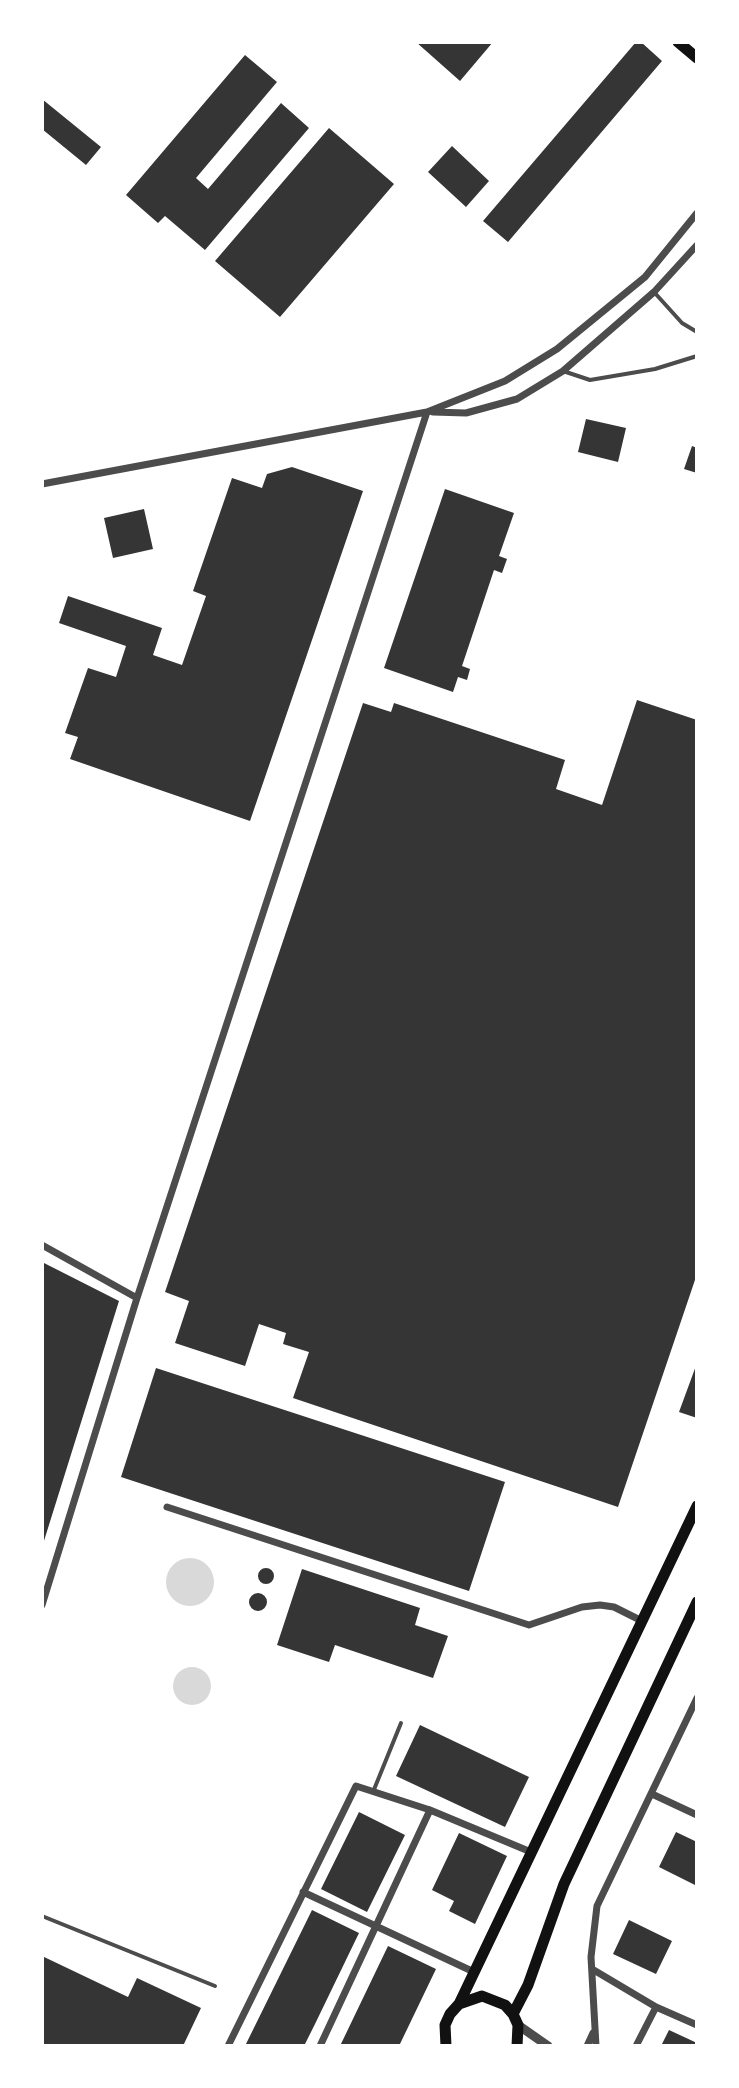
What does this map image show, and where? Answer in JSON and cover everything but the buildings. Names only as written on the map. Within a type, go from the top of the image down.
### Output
[{"type":"main road","points":[[678,42],[697,58]]},
{"type":"main road","points":[[443,2043],[450,2014],[459,2004],[697,1506]]},
{"type":"main road","points":[[517,2046],[516,2019],[564,1884],[697,1602]]},
{"type":"main road","points":[[459,2004],[482,1996],[494,1999],[516,2019]]},
{"type":"street","points":[[42,484],[427,412],[505,381],[557,349],[645,277],[697,213]]},
{"type":"street","points":[[427,412],[466,413],[517,399],[563,371],[654,292],[697,245]]},
{"type":"street","points":[[42,1605],[137,1298],[427,412]]},
{"type":"street","points":[[42,1245],[137,1298]]},
{"type":"street","points":[[167,1507],[529,1625],[582,1607],[600,1605],[614,1607],[642,1621]]},
{"type":"street","points":[[596,2046],[592,1969],[597,1906],[697,1698]]},
{"type":"street","points":[[228,2046],[356,1786],[430,1810],[531,1852]]},
{"type":"street","points":[[652,1794],[697,1815]]},
{"type":"street","points":[[320,2046],[430,1810]]},
{"type":"street","points":[[303,1892],[474,1972]]},
{"type":"street","points":[[592,1969],[656,2007],[697,2025]]},
{"type":"street","points":[[636,2046],[656,2007]]},
{"type":"street","points":[[516,2019],[548,2046]]},
{"type":"street","points":[[587,2046],[594,2031]]},
{"type":"lane","points":[[654,292],[682,323],[697,332]]},
{"type":"lane","points":[[563,371],[590,380],[655,369],[697,356]]},
{"type":"lane","points":[[373,1792],[401,1723]]},
{"type":"lane","points":[[42,1916],[215,1986]]},
{"type":"shaded area","points":[[190,1558],[207,1565],[214,1582],[207,1599],[190,1606],[173,1599],[166,1582],[173,1565]]},
{"type":"shaded area","points":[[192,1667],[205,1673],[211,1686],[205,1699],[192,1705],[179,1699],[173,1686],[179,1673]]}]
